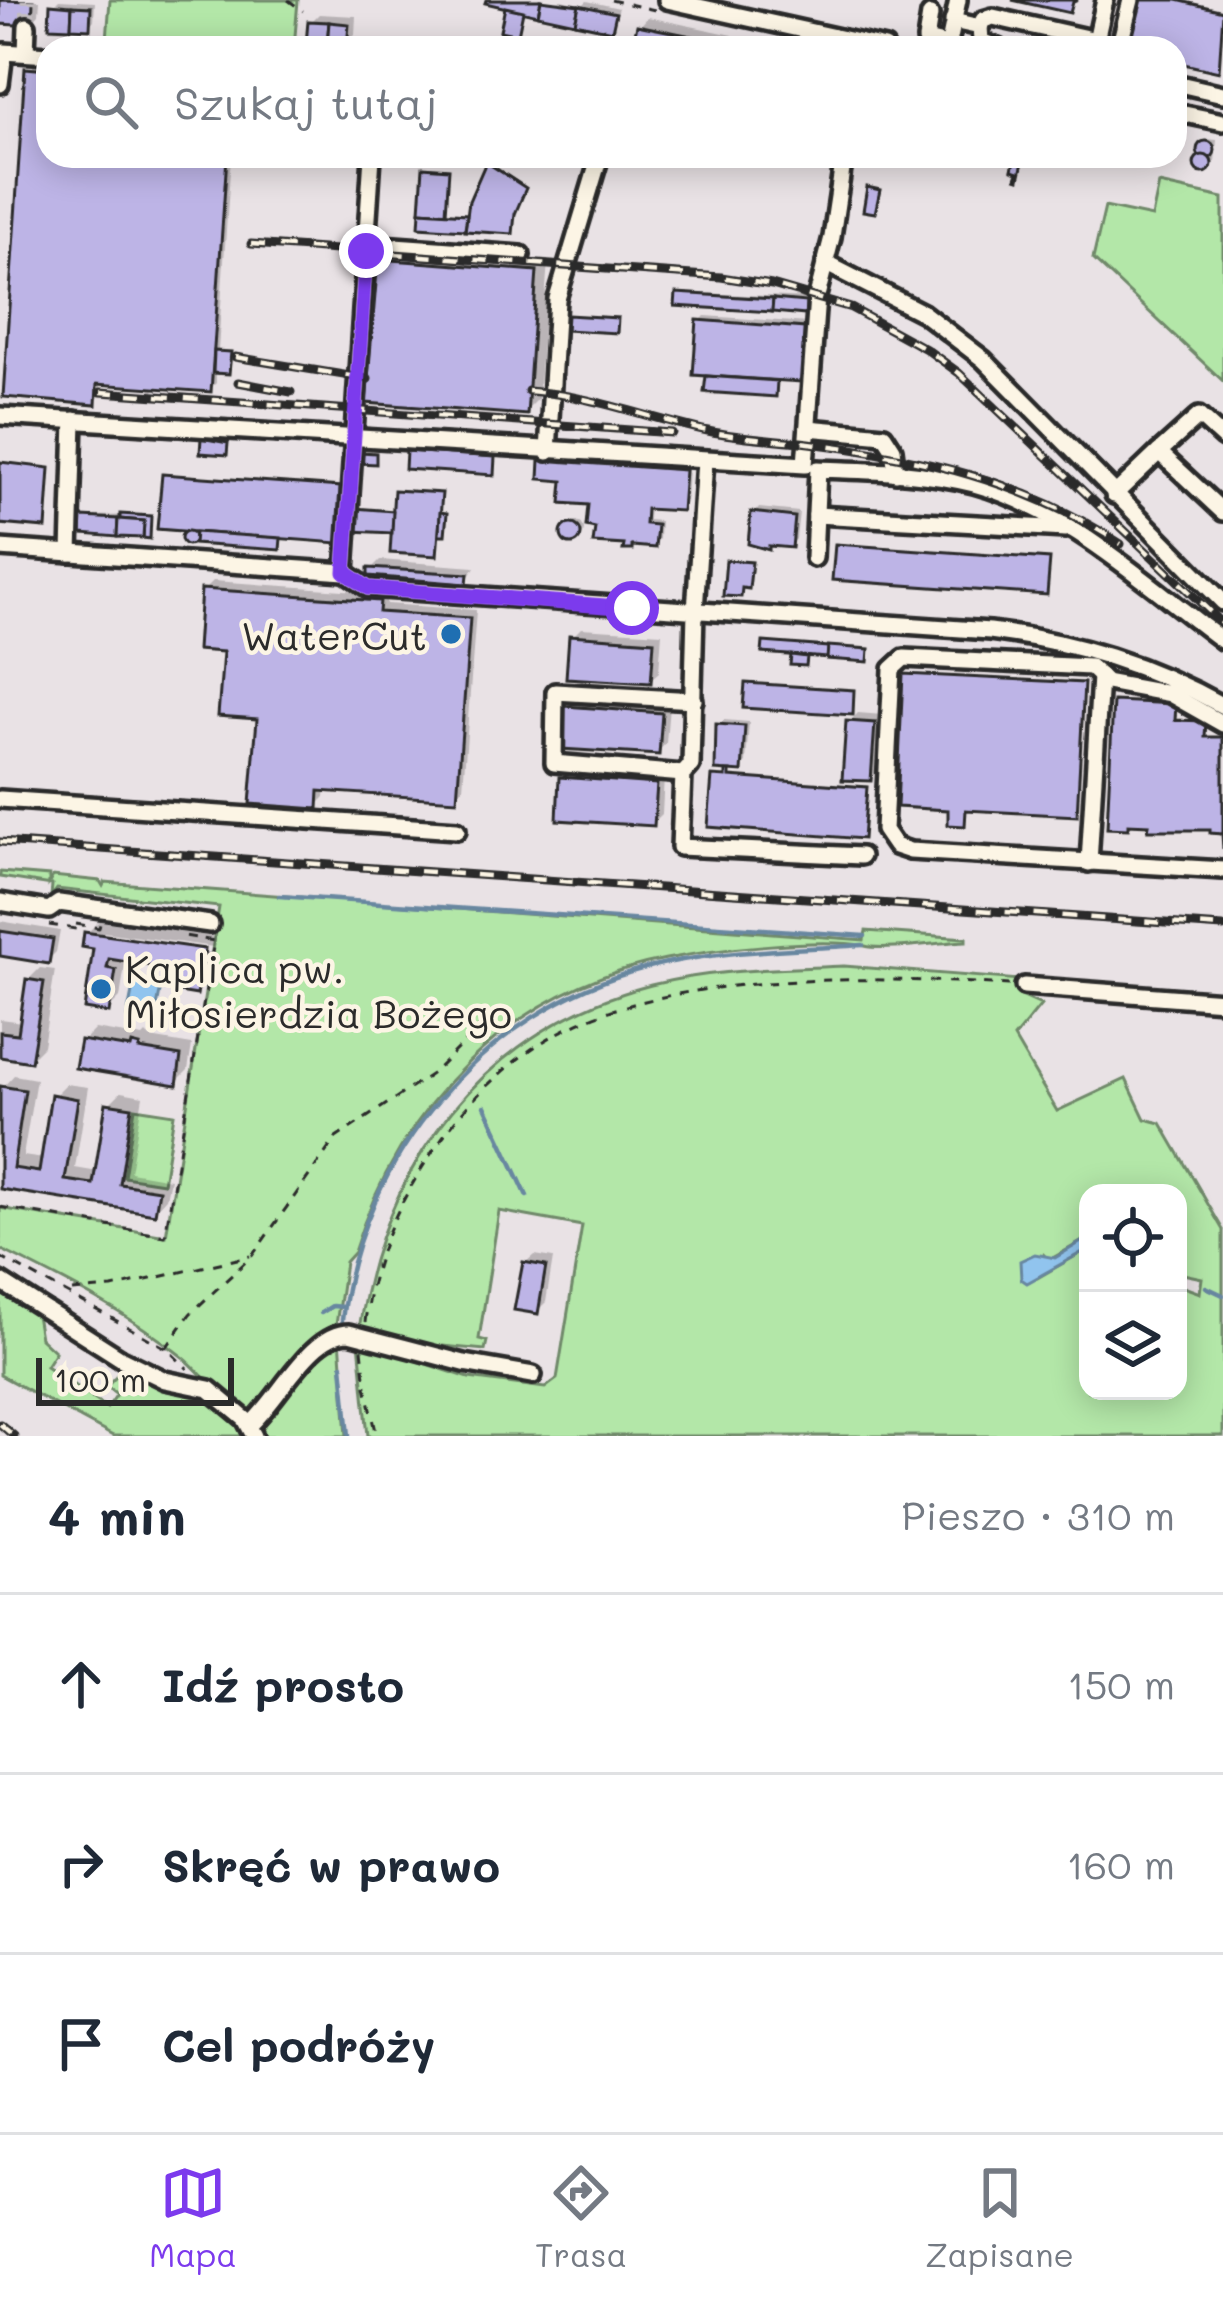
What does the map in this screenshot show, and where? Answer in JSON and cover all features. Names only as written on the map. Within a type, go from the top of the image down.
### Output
[{"type":"street","points":[[667,0],[830,36]]},
{"type":"street","points":[[950,36],[958,0]]},
{"type":"street","points":[[1098,36],[1106,0]]},
{"type":"street","points":[[1123,36],[1131,0]]},
{"type":"street","points":[[927,36],[930,15]]},
{"type":"street","points":[[981,36],[983,20],[993,17],[1065,36]]},
{"type":"street","points":[[953,21],[980,27]]},
{"type":"street","points":[[26,53],[27,26]]},
{"type":"street","points":[[0,85],[4,52],[36,54]]},
{"type":"street","points":[[1187,86],[1223,94]]},
{"type":"street","points":[[1187,114],[1223,122]]},
{"type":"street","points":[[345,572],[371,168]]},
{"type":"street","points":[[548,452],[557,299],[596,168]]},
{"type":"street","points":[[0,416],[805,465],[817,296],[842,168]]},
{"type":"street","points":[[366,244],[521,255]]},
{"type":"street","points":[[825,263],[923,313],[983,359],[1223,602]]},
{"type":"street","points":[[1114,495],[1199,416],[1223,438]]},
{"type":"street","points":[[70,553],[74,420]]},
{"type":"street","points":[[808,428],[884,435],[893,449],[896,472]]},
{"type":"street","points":[[1159,452],[1223,512]]},
{"type":"street","points":[[705,460],[691,765],[683,773],[680,847],[861,856]]},
{"type":"street","points":[[814,558],[818,469],[896,472],[978,485],[1069,530],[1223,641]]},
{"type":"street","points":[[816,515],[1069,530]]},
{"type":"street","points":[[0,548],[345,572],[368,588],[1052,639],[1147,667],[1223,706]]},
{"type":"street","points":[[1223,724],[1170,694],[1116,685],[1090,667],[904,658],[892,669],[884,830],[895,846],[910,851],[1223,870]]},
{"type":"street","points":[[1089,863],[1100,676]]},
{"type":"street","points":[[683,773],[554,763],[555,692],[694,700]]},
{"type":"street","points":[[0,800],[457,830]]},
{"type":"street","points":[[0,902],[49,910],[59,903],[210,924]]},
{"type":"street","points":[[1024,986],[1223,1001]]},
{"type":"street","points":[[0,1281],[122,1359],[165,1380],[215,1394],[252,1431],[326,1338],[341,1333],[533,1375]]},
{"type":"path","points":[[288,0],[303,11]]},
{"type":"path","points":[[76,924],[99,928],[100,923]]},
{"type":"path","points":[[0,1208],[165,1236],[214,940],[168,934]]},
{"type":"path","points":[[377,1436],[366,1386],[363,1337],[378,1252],[418,1174],[466,1104],[501,1071],[544,1041],[588,1018],[633,1004],[721,989],[900,981],[1024,986]]},
{"type":"path","points":[[166,1348],[190,1314],[252,1256],[336,1138],[433,1072],[489,1017]]},
{"type":"path","points":[[0,1256],[166,1348],[215,1394]]},
{"type":"path","points":[[67,1292],[112,1288],[252,1256]]},
{"type":"green space","points":[[110,0],[298,0],[295,36],[107,36]]},
{"type":"green space","points":[[1159,184],[1223,198],[1223,381],[1093,259],[1105,207],[1152,217]]},
{"type":"green space","points":[[0,872],[49,876],[49,883],[53,876],[100,881],[103,886],[105,882],[864,940],[866,931],[966,941],[886,947],[796,944],[666,959],[610,974],[559,996],[511,1026],[432,1103],[400,1149],[354,1252],[345,1262],[336,1325],[311,1340],[257,1410],[226,1398],[184,1358],[118,1312],[0,1249],[0,1208],[166,1236],[219,907],[57,889],[51,897],[52,885],[0,877]]},
{"type":"green space","points":[[844,966],[1021,980],[1019,995],[1041,1005],[1014,1038],[1057,1111],[1126,1079],[1145,1119],[1161,1123],[1223,1230],[1223,1436],[368,1436],[359,1342],[469,1378],[545,1388],[557,1379],[582,1226],[499,1211],[479,1339],[487,1341],[485,1350],[421,1344],[359,1329],[372,1268],[392,1211],[418,1159],[452,1111],[492,1069],[538,1034],[592,1006],[651,985],[722,973]]},
{"type":"green space","points":[[135,1108],[174,1114],[163,1183],[124,1177]]},
{"type":"green space","points":[[0,1286],[35,1309],[40,1338],[55,1352],[46,1366],[107,1408],[117,1394],[106,1386],[125,1367],[156,1384],[222,1404],[248,1436],[113,1436],[0,1375]]},
{"type":"green space","points":[[340,1338],[347,1436],[261,1436],[280,1398]]},
{"type":"water","points":[[134,982],[161,987],[154,1022],[127,1017]]},
{"type":"water","points":[[1079,1243],[1079,1254],[1027,1283],[1021,1279],[1020,1261],[1035,1254],[1055,1258]]},
{"type":"building","points":[[0,0],[33,1],[32,26],[0,24]]},
{"type":"building","points":[[486,0],[541,0],[538,15]]},
{"type":"building","points":[[541,0],[579,5],[575,23],[538,15]]},
{"type":"building","points":[[1012,0],[1078,0],[1070,13]]},
{"type":"building","points":[[1138,0],[1177,0],[1223,11],[1219,72],[1187,65],[1187,36],[1130,36]]},
{"type":"building","points":[[50,4],[72,6],[71,28],[49,27]]},
{"type":"building","points":[[579,5],[616,13],[612,31],[575,23]]},
{"type":"building","points":[[72,6],[91,7],[90,29],[71,28]]},
{"type":"building","points":[[505,7],[523,11],[518,35],[500,31]]},
{"type":"building","points":[[308,21],[329,22],[328,36],[307,36]]},
{"type":"building","points":[[329,22],[349,24],[348,36],[328,36]]},
{"type":"building","points":[[637,25],[691,36],[634,36]]},
{"type":"building","points":[[25,68],[36,69],[36,168],[226,168],[211,392],[97,384],[96,405],[3,397]]},
{"type":"building","points":[[1206,141],[1215,150],[1206,159],[1197,150]]},
{"type":"building","points":[[1203,155],[1212,164],[1203,173],[1194,164]]},
{"type":"building","points":[[423,168],[449,169],[446,213],[420,211]]},
{"type":"building","points":[[483,168],[495,168],[526,188],[513,234],[465,231],[469,201]]},
{"type":"building","points":[[867,187],[880,190],[875,213],[863,211]]},
{"type":"building","points":[[420,211],[467,214],[465,230],[419,227]]},
{"type":"building","points":[[378,259],[537,271],[527,415],[366,403]]},
{"type":"building","points":[[676,293],[773,299],[772,312],[675,306]]},
{"type":"building","points":[[773,299],[806,302],[806,315],[772,312]]},
{"type":"building","points":[[567,315],[618,318],[617,333],[566,330]]},
{"type":"building","points":[[697,320],[805,328],[801,382],[693,375]]},
{"type":"building","points":[[214,351],[231,352],[229,374],[213,373]]},
{"type":"building","points":[[706,376],[777,381],[776,397],[704,392]]},
{"type":"building","points":[[201,438],[228,443],[227,455],[200,453]]},
{"type":"building","points":[[406,451],[495,457],[494,475],[405,469]]},
{"type":"building","points":[[360,452],[376,453],[376,464],[359,463]]},
{"type":"building","points":[[540,460],[685,470],[682,511],[646,509],[645,524],[657,525],[655,548],[623,550],[624,545],[593,543],[595,528],[586,526],[588,505],[561,503],[563,481],[539,479]]},
{"type":"building","points":[[0,462],[50,468],[46,528],[0,524]]},
{"type":"building","points":[[162,474],[341,487],[338,543],[157,529]]},
{"type":"building","points":[[394,490],[442,493],[437,556],[390,553]]},
{"type":"building","points":[[354,508],[393,511],[392,533],[352,531]]},
{"type":"building","points":[[440,512],[447,513],[445,535],[439,535]]},
{"type":"building","points":[[751,512],[795,517],[792,548],[769,546],[769,550],[748,544]]},
{"type":"building","points":[[120,514],[151,516],[150,539],[143,538],[144,521],[120,519]]},
{"type":"building","points":[[82,517],[118,519],[117,537],[81,534]]},
{"type":"building","points":[[118,519],[144,521],[143,538],[117,537]]},
{"type":"building","points":[[571,524],[581,534],[571,544],[561,534]]},
{"type":"building","points":[[188,531],[195,538],[188,545],[181,538]]},
{"type":"building","points":[[195,532],[281,538],[280,550],[194,544]]},
{"type":"building","points":[[835,544],[1050,559],[1047,595],[832,580]]},
{"type":"building","points":[[726,560],[752,562],[749,589],[742,588],[741,597],[723,596]]},
{"type":"building","points":[[368,568],[468,574],[467,584],[368,576]]},
{"type":"building","points":[[201,589],[380,601],[379,612],[470,618],[457,800],[319,791],[318,809],[250,804],[257,719],[218,716],[223,652],[197,650]]},
{"type":"building","points":[[569,635],[654,641],[651,683],[566,678]]},
{"type":"building","points":[[763,642],[828,647],[828,658],[762,653]]},
{"type":"building","points":[[828,646],[869,649],[868,662],[827,659]]},
{"type":"building","points":[[791,655],[807,657],[806,666],[790,665]]},
{"type":"building","points":[[903,674],[1084,683],[1077,816],[966,810],[965,826],[948,825],[948,810],[897,807]]},
{"type":"building","points":[[745,683],[854,690],[853,715],[743,708]]},
{"type":"building","points":[[1113,701],[1176,704],[1175,720],[1206,721],[1205,737],[1223,737],[1223,849],[1222,834],[1210,830],[1148,830],[1149,825],[1128,824],[1128,829],[1107,828]]},
{"type":"building","points":[[564,706],[662,713],[659,755],[561,749]]},
{"type":"building","points":[[846,721],[875,723],[871,781],[842,780]]},
{"type":"building","points":[[716,724],[745,726],[742,772],[715,770]]},
{"type":"building","points":[[726,771],[730,777],[867,787],[863,839],[708,827],[712,776],[726,777]]},
{"type":"building","points":[[559,777],[657,784],[654,826],[557,820]]},
{"type":"building","points":[[0,931],[53,939],[49,964],[0,956]]},
{"type":"building","points":[[84,932],[205,949],[197,995],[173,991],[176,970],[109,959],[107,968],[116,970],[109,1013],[84,1009],[93,949],[82,947]]},
{"type":"building","points":[[26,979],[44,982],[31,1062],[0,1057],[0,1032],[18,1034]]},
{"type":"building","points":[[80,1040],[131,1048],[132,1044],[181,1056],[177,1085],[75,1068]]},
{"type":"building","points":[[0,1086],[25,1090],[13,1168],[39,1172],[51,1094],[78,1099],[65,1180],[93,1184],[106,1103],[132,1107],[120,1184],[159,1190],[155,1214],[0,1189]]},
{"type":"building","points":[[523,1262],[546,1266],[538,1314],[514,1310]]},
{"type":"waterway","points":[[279,896],[865,936]]},
{"type":"waterway","points":[[342,1320],[354,1260],[375,1202],[404,1148],[440,1098],[483,1055],[532,1018],[587,988],[672,962],[863,945]]},
{"type":"waterway","points":[[485,1106],[527,1196]]},
{"type":"waterway","points":[[1206,1287],[1223,1295]]},
{"type":"waterway","points":[[321,1313],[332,1306],[343,1307]]},
{"type":"waterway","points":[[342,1365],[349,1436]]},
{"type":"tunnel","points":[[27,26],[28,0]]},
{"type":"railway","points":[[251,244],[721,277],[772,285],[851,308],[959,373],[1223,624]]},
{"type":"railway","points":[[235,357],[368,379]]},
{"type":"railway","points":[[238,382],[291,392]]},
{"type":"railway","points":[[528,391],[597,402],[720,433],[931,464],[1010,488],[1121,544]]},
{"type":"railway","points":[[101,392],[672,433]]},
{"type":"railway","points":[[0,842],[1223,927]]},
{"type":"railway","points":[[0,1424],[14,1436]]},
{"type":"place","name":"WaterCut","points":[[451,634]]},
{"type":"place","name":"Kaplica pw. Miłosierdzia Bożego","points":[[101,989]]},
{"type":"route","points":[[366,251],[345,572],[368,588],[632,608]]}]
